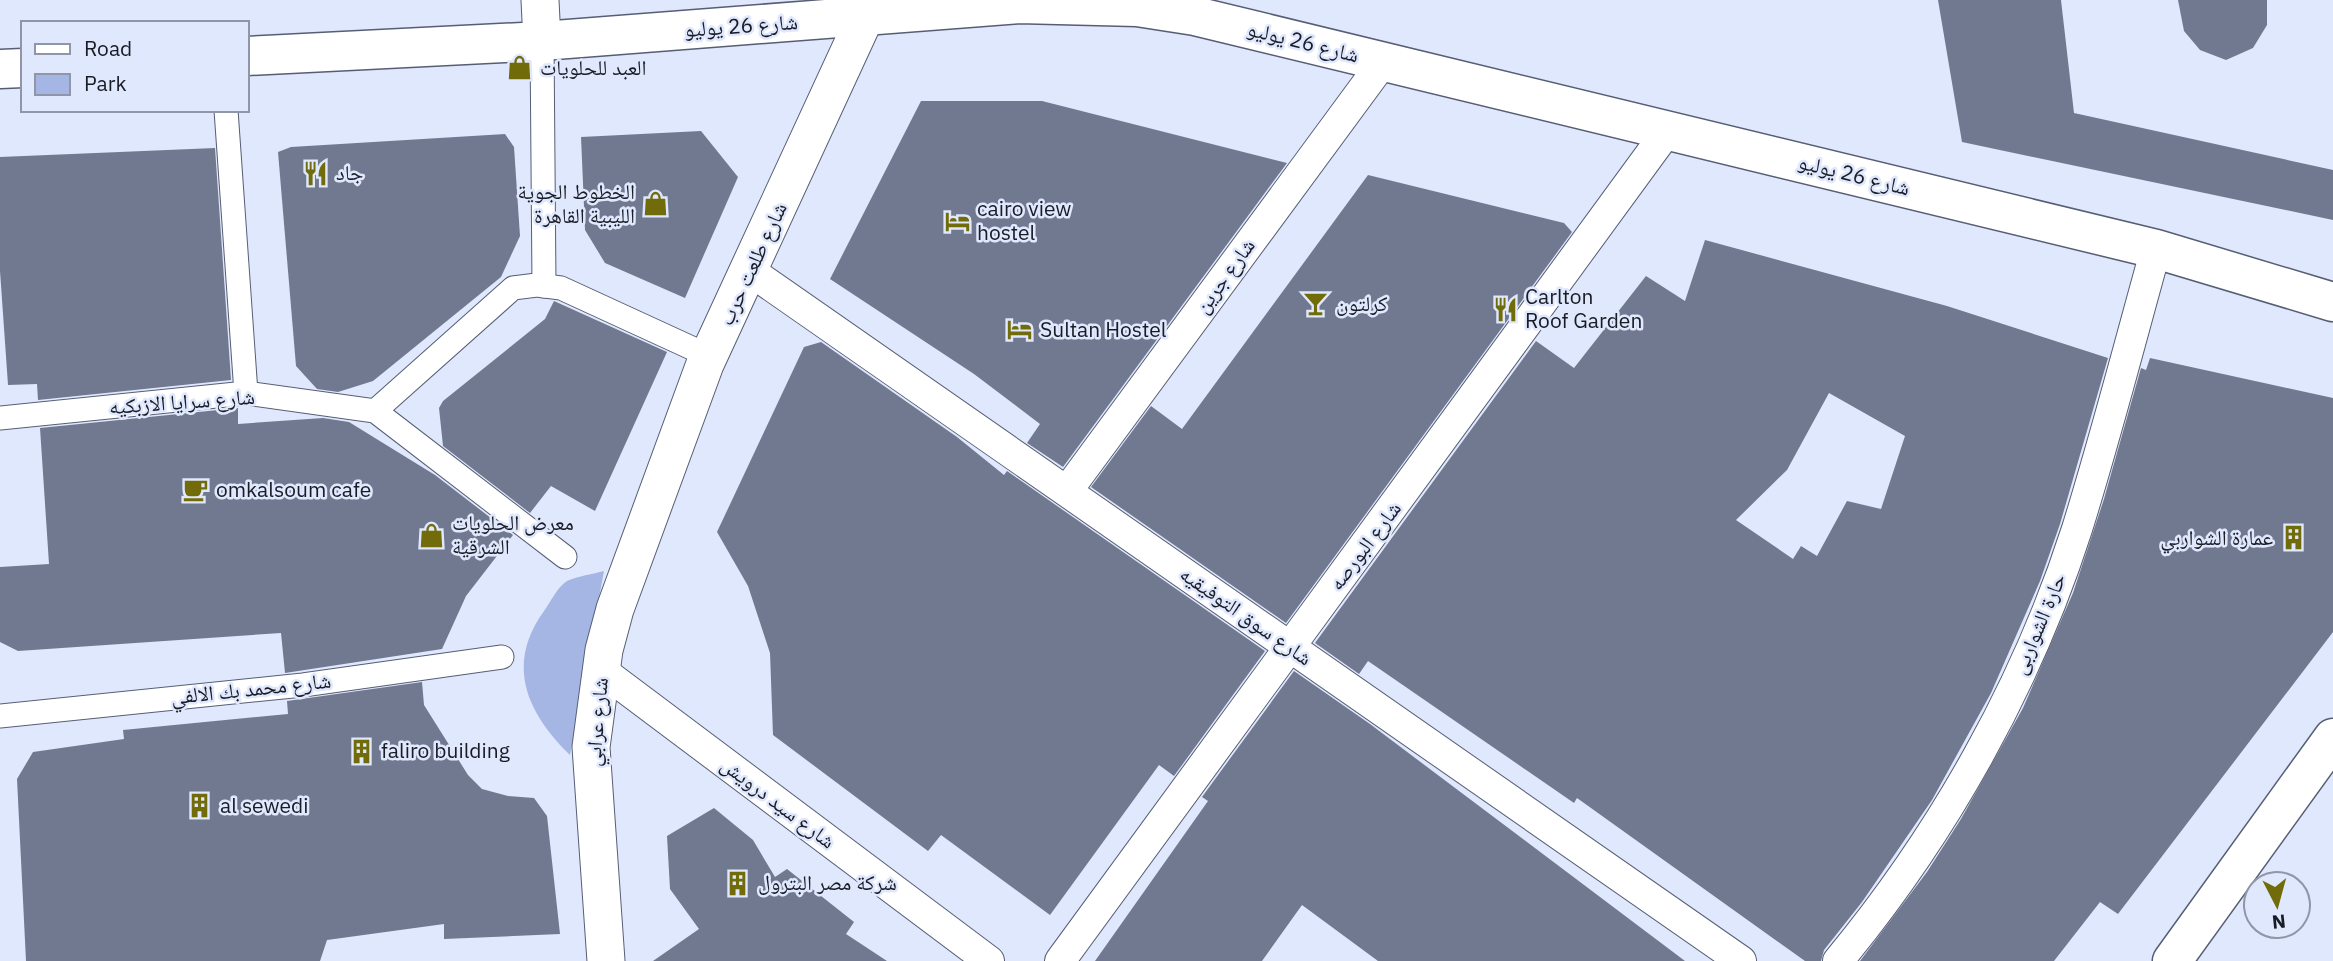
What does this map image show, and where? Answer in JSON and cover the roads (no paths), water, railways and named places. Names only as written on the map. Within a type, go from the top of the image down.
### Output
[{"type":"main road","name":"شارع 26 يوليو","points":[[248,56],[542,41],[870,8],[1067,3],[1137,7],[1195,16],[2156,249],[2333,302]]},
{"type":"main road","points":[[0,69],[21,68]]},
{"type":"main road","points":[[2172,961],[2333,738]]},
{"type":"street","points":[[540,0],[544,286]]},
{"type":"street","name":"شارع طلعت حرب","points":[[645,532],[709,356],[870,8]]},
{"type":"street","name":"شارع جرين","points":[[1066,491],[1383,62]]},
{"type":"street","points":[[226,112],[246,393]]},
{"type":"street","name":"شارع البورصه","points":[[1060,961],[1668,130]]},
{"type":"street","name":"حارة الشواربى","points":[[1838,961],[1927,841],[1986,741],[2036,637],[2077,529],[2156,249]]},
{"type":"street","name":"شارع سوق التوفيقيه","points":[[750,271],[1741,961]]},
{"type":"street","points":[[375,411],[513,288],[561,288],[709,356]]},
{"type":"street","name":"شارع سرايا الازبكيه","points":[[0,418],[246,393],[375,411],[565,557]]},
{"type":"street","name":"شارع عرابي","points":[[606,961],[591,747],[601,670],[615,609],[645,532]]},
{"type":"street","name":"شارع محمد بك الالفي","points":[[0,716],[303,685],[502,657]]},
{"type":"street","name":"شارع سيد درويش","points":[[601,670],[989,961]]},
{"type":"place","name":"العبد للحلويات","points":[[520,68]]},
{"type":"place","name":"جاد","points":[[316,173]]},
{"type":"place","name":"الخطوط الجوية الليبية القاهرة","points":[[655,204]]},
{"type":"place","name":"cairo view hostel","points":[[957,221]]},
{"type":"place","name":"كرلتون","points":[[1316,304]]},
{"type":"place","name":"Carlton Roof Garden","points":[[1505,309]]},
{"type":"place","name":"Sultan Hostel","points":[[1020,330]]},
{"type":"place","name":"omkalsoum cafe","points":[[196,490]]},
{"type":"place","name":"معرض الحلويات الشرقية","points":[[432,535]]},
{"type":"place","name":"عمارة الشواربي","points":[[2293,538]]},
{"type":"place","name":"faliro building","points":[[361,751]]},
{"type":"place","name":"al sewedi","points":[[200,806]]},
{"type":"place","name":"شركة مصر البترول","points":[[738,883]]}]
